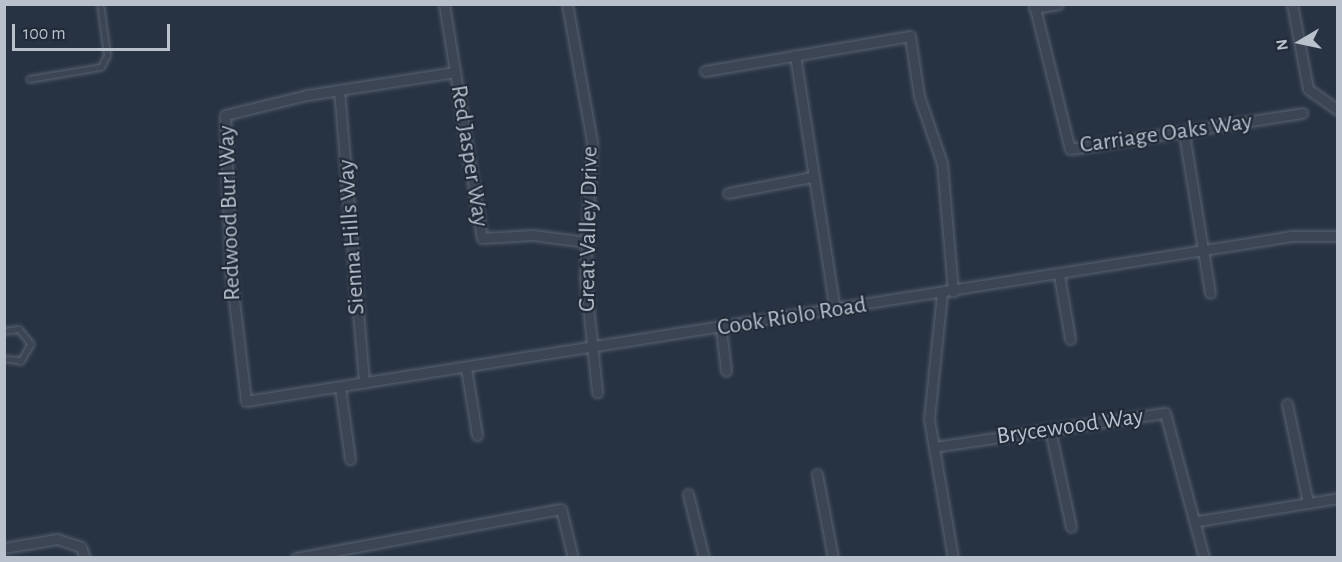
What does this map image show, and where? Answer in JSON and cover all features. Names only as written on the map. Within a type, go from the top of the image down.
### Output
[{"type":"street","name":"Red Jasper Way","points":[[444,4],[482,238],[533,235],[587,242]]},
{"type":"street","name":"Great Valley Drive","points":[[567,4],[592,141],[587,242],[591,347],[597,392]]},
{"type":"street","points":[[1034,6],[1058,4]]},
{"type":"street","points":[[1292,4],[1308,89],[1338,110]]},
{"type":"street","name":"Carriage Oaks Way","points":[[1034,6],[1070,149],[1184,134],[1302,113]]},
{"type":"street","points":[[705,71],[909,36],[919,96],[942,163],[953,292]]},
{"type":"street","points":[[795,55],[812,177],[836,310]]},
{"type":"street","name":"Redwood Burl Way","points":[[246,401],[231,275],[225,115],[339,90],[456,72]]},
{"type":"street","name":"Sienna Hills Way","points":[[339,90],[364,383]]},
{"type":"street","points":[[1184,134],[1210,292]]},
{"type":"street","points":[[728,193],[812,177]]},
{"type":"street","name":"Cook Riolo Road","points":[[246,401],[721,329],[1292,236],[1338,236]]},
{"type":"street","points":[[1059,275],[1070,339]]},
{"type":"street","points":[[942,293],[929,394],[934,447],[953,558]]},
{"type":"street","points":[[721,329],[726,371]]},
{"type":"street","points":[[466,368],[477,435]]},
{"type":"street","points":[[340,388],[350,459]]},
{"type":"street","points":[[1287,404],[1308,503]]},
{"type":"street","name":"Brycewood Way","points":[[934,447],[1165,413],[1198,521],[1204,558]]},
{"type":"street","points":[[1050,430],[1071,527]]},
{"type":"street","points":[[817,474],[833,558]]},
{"type":"street","points":[[688,495],[704,558]]},
{"type":"street","points":[[1198,521],[1338,498]]},
{"type":"street","points":[[296,558],[561,509],[573,558]]},
{"type":"street","points":[[4,548],[57,539],[81,547],[85,558]]},
{"type":"lane","points":[[29,79],[101,67],[107,55],[100,4]]},
{"type":"lane","points":[[4,332],[19,329],[31,344],[21,360],[4,359]]}]
